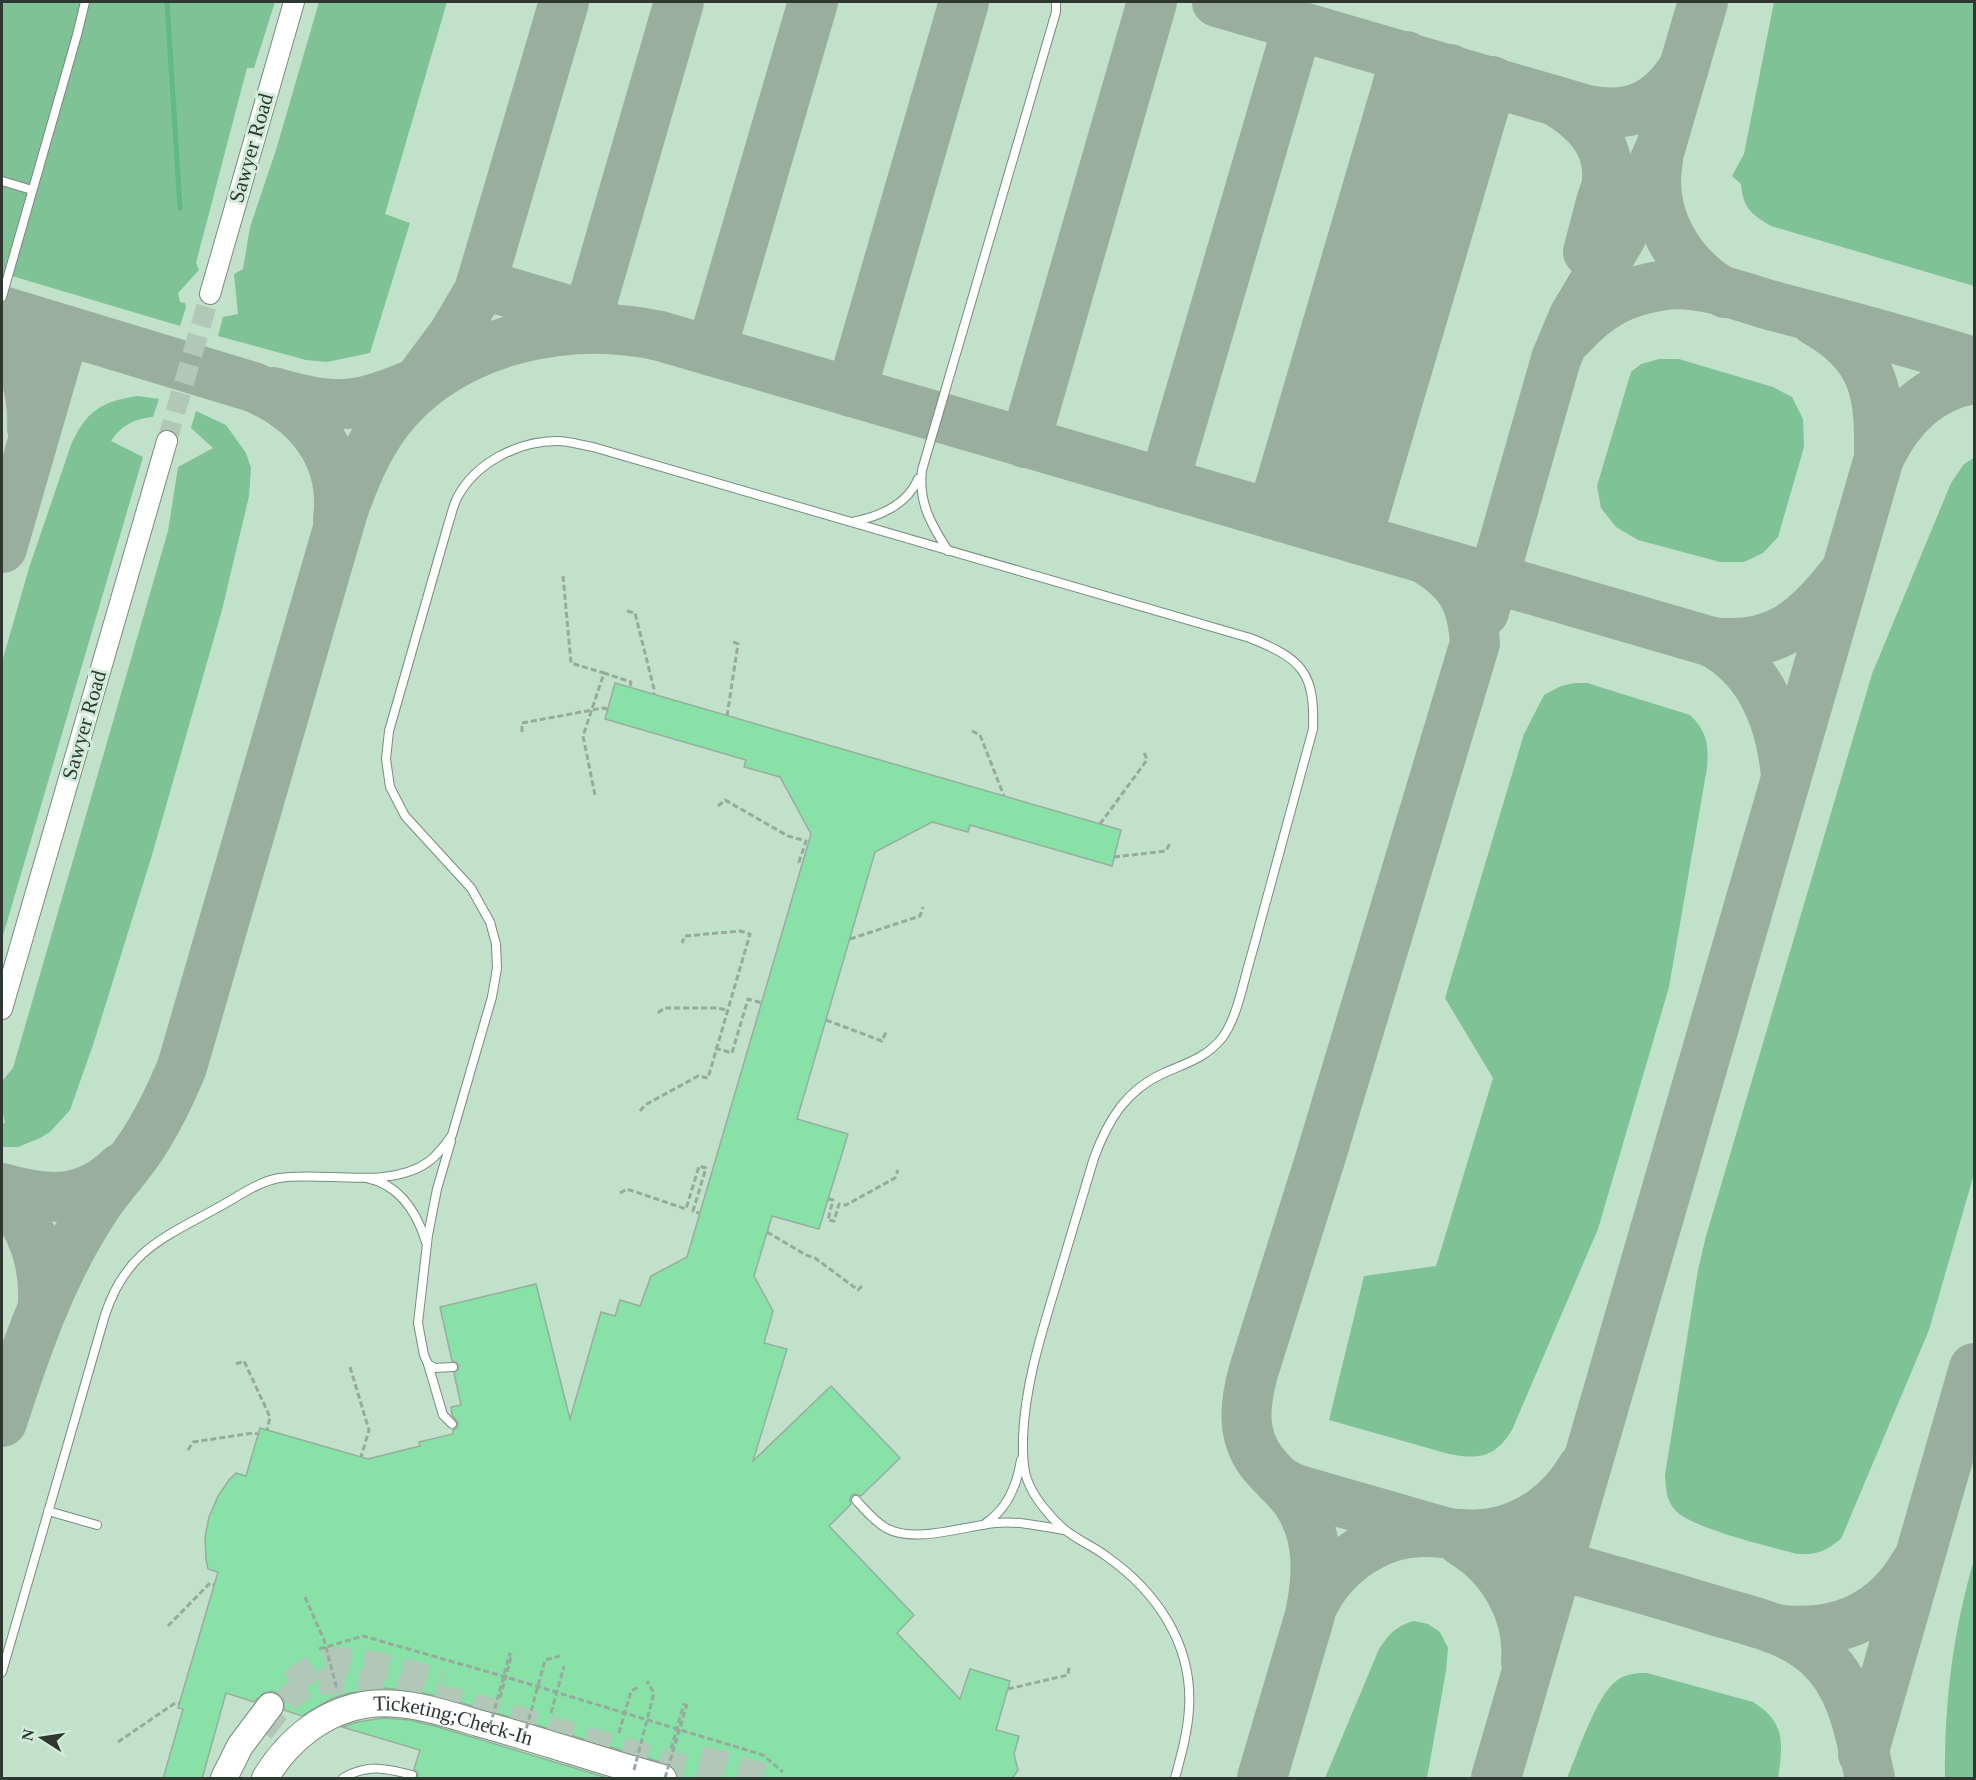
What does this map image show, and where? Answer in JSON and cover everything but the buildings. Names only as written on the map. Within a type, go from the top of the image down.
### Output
[{"type":"main road","name":"Ticketing;Check-In","points":[[265,1779],[287,1746],[332,1716],[372,1704],[405,1705],[438,1712],[664,1779]]},
{"type":"main road","points":[[224,1779],[240,1746],[270,1706]]},
{"type":"street","name":"Sawyer Road","points":[[210,294],[294,2]]},
{"type":"street","name":"Sawyer Road","points":[[2,1009],[167,441]]},
{"type":"lane","points":[[2,297],[78,35],[85,2]]},
{"type":"lane","points":[[850,522],[879,515],[893,507],[905,498],[915,485],[922,470],[1058,2]]},
{"type":"lane","points":[[2,181],[32,190]]},
{"type":"lane","points":[[452,1424],[443,1415],[420,1340],[418,1323],[436,1188],[492,997],[497,968],[496,944],[490,922],[471,888],[405,816],[390,787],[386,759],[389,731],[448,525],[457,498],[474,476],[493,460],[515,448],[537,442],[559,441],[593,447],[1250,638],[1275,648],[1297,664],[1311,684],[1314,704],[1313,729],[1234,1015],[1223,1037],[1207,1053],[1139,1087],[1118,1109],[1101,1139],[1036,1352],[1024,1418],[1023,1455],[1027,1479],[1036,1496],[1065,1530],[1106,1555],[1138,1580],[1157,1603],[1175,1631],[1186,1662],[1190,1706],[1175,1779]]},
{"type":"lane","points":[[922,470],[920,485],[926,514],[948,551]]},
{"type":"lane","points":[[2,1672],[113,1291],[141,1253],[190,1221],[274,1179],[383,1176],[416,1169],[434,1157],[452,1135]]},
{"type":"lane","points":[[358,1177],[382,1184],[405,1200],[415,1212],[428,1246]]},
{"type":"lane","points":[[428,1364],[435,1368],[453,1367]]},
{"type":"lane","points":[[985,1524],[1000,1512],[1014,1488],[1019,1473],[1023,1445]]},
{"type":"lane","points":[[856,1500],[880,1524],[897,1532],[917,1534],[985,1524],[1017,1523],[1065,1530]]},
{"type":"lane","points":[[48,1511],[97,1525]]},
{"type":"lane","points":[[343,1779],[353,1772],[368,1768],[390,1769],[412,1775]]},
{"type":"path","points":[[563,576],[571,663],[631,682],[630,687]]},
{"type":"path","points":[[627,611],[635,613],[654,694]]},
{"type":"path","points":[[727,716],[738,644],[731,641]]},
{"type":"path","points":[[595,795],[583,736],[604,673]]},
{"type":"path","points":[[522,732],[522,723],[608,709]]},
{"type":"path","points":[[972,731],[980,735],[1005,796]]},
{"type":"path","points":[[1100,824],[1147,760],[1144,752]]},
{"type":"path","points":[[718,807],[724,800],[788,836],[806,841],[799,862],[802,863]]},
{"type":"path","points":[[1114,857],[1166,851],[1170,843]]},
{"type":"path","points":[[850,939],[920,915],[923,908]]},
{"type":"path","points":[[640,1111],[645,1105],[698,1076],[708,1078],[750,934],[740,930],[685,936],[682,943]]},
{"type":"path","points":[[715,1048],[732,1053],[748,999],[762,1003]]},
{"type":"path","points":[[658,1014],[664,1008],[726,1010]]},
{"type":"path","points":[[826,1020],[882,1041],[886,1032]]},
{"type":"path","points":[[620,1193],[627,1190],[686,1209],[699,1166],[706,1168],[693,1211],[699,1213]]},
{"type":"path","points":[[828,1199],[833,1200],[828,1220],[834,1221],[839,1204],[846,1205],[895,1178],[898,1170]]},
{"type":"path","points":[[767,1232],[815,1258],[858,1290],[863,1285]]},
{"type":"path","points":[[236,1364],[244,1361],[253,1380],[270,1417],[267,1430]]},
{"type":"path","points":[[350,1367],[369,1430],[361,1457]]},
{"type":"path","points":[[188,1450],[193,1442],[258,1434]]},
{"type":"path","points":[[168,1626],[210,1583],[214,1585]]},
{"type":"path","points":[[305,1597],[324,1640],[332,1716]]},
{"type":"path","points":[[319,1649],[363,1636],[763,1755],[783,1772]]},
{"type":"path","points":[[490,1726],[511,1653],[500,1698]]},
{"type":"path","points":[[525,1737],[545,1660],[560,1656]]},
{"type":"path","points":[[551,1713],[564,1666]]},
{"type":"path","points":[[1008,1689],[1068,1675],[1069,1667]]},
{"type":"path","points":[[634,1770],[654,1693],[647,1681]]},
{"type":"path","points":[[619,1733],[631,1691],[640,1686]]},
{"type":"path","points":[[118,1742],[175,1703],[180,1704]]},
{"type":"path","points":[[664,1779],[685,1704],[671,1749]]},
{"type":"shaded area","points":[[2,2],[1974,2],[1974,1778],[2,1778]]},
{"type":"green space","points":[[2,2],[275,2],[254,68],[247,68],[196,263],[199,270],[178,293],[180,302],[185,303],[186,307],[180,326],[2,273]]},
{"type":"green space","points":[[319,2],[447,2],[385,214],[410,223],[370,353],[327,362],[306,360],[218,336],[223,317],[238,314],[234,274],[243,269],[250,227],[276,150]]},
{"type":"green space","points":[[1774,2],[1974,2],[1974,286],[1771,226],[1749,210],[1741,184],[1732,176],[1744,154]]},
{"type":"green space","points":[[1659,359],[1679,359],[1773,387],[1792,397],[1803,419],[1804,447],[1778,537],[1763,553],[1744,562],[1720,562],[1638,540],[1616,527],[1601,508],[1597,486],[1631,372],[1641,364]]},
{"type":"green space","points":[[138,396],[159,399],[153,417],[129,423],[111,441],[143,457],[2,939],[2,662],[29,568],[77,433],[89,416],[105,405]]},
{"type":"green space","points":[[196,411],[226,425],[246,453],[251,468],[249,496],[222,610],[152,855],[94,1042],[70,1110],[50,1132],[40,1138],[18,1147],[2,1147],[2,1123],[5,1123],[2,1110],[2,1081],[13,1068],[168,531],[178,467],[213,448],[191,428]]},
{"type":"green space","points":[[1974,458],[1974,1174],[1929,1330],[1841,1539],[1821,1551],[1797,1554],[1732,1536],[1697,1523],[1675,1510],[1668,1498],[1665,1475],[1698,1270],[1706,1236],[1872,674],[1951,483],[1964,464]]},
{"type":"green space","points":[[1587,683],[1690,715],[1706,739],[1707,768],[1669,987],[1598,1229],[1512,1430],[1493,1451],[1478,1456],[1460,1456],[1329,1420],[1364,1276],[1436,1266],[1493,1078],[1445,998],[1524,734],[1544,695],[1561,686]]},
{"type":"green space","points":[[1974,1560],[1974,1778],[1945,1778],[1946,1723],[1951,1668],[1960,1614]]},
{"type":"green space","points":[[1414,1621],[1428,1624],[1440,1632],[1448,1648],[1427,1778],[1325,1778],[1379,1649],[1394,1631]]},
{"type":"green space","points":[[1647,1673],[1753,1702],[1764,1710],[1772,1718],[1780,1735],[1781,1755],[1778,1778],[1567,1778],[1594,1713],[1608,1689],[1623,1677]]},
{"type":"waterway","points":[[167,2],[180,208]]},
{"type":"taxiway","points":[[421,378],[453,335],[479,291],[564,2]]},
{"type":"taxiway","points":[[588,316],[679,2]]},
{"type":"taxiway","points":[[711,351],[813,2]]},
{"type":"taxiway","points":[[851,392],[964,2]]},
{"type":"taxiway","points":[[1025,443],[1152,2]]},
{"type":"taxiway","points":[[1217,2],[1587,110],[1617,112],[1643,106],[1655,100],[1665,91],[1684,67]]},
{"type":"taxiway","points":[[1484,612],[1556,359],[1574,316],[1621,237],[1660,149],[1703,2]]},
{"type":"taxiway","points":[[1164,483],[1298,25]]},
{"type":"taxiway","points":[[1272,514],[1406,56]]},
{"type":"taxiway","points":[[1314,526],[1450,69]]},
{"type":"taxiway","points":[[1357,539],[1492,81]]},
{"type":"taxiway","points":[[1556,101],[1577,116],[1594,133],[1600,143],[1607,166],[1607,183],[1588,252]]},
{"type":"taxiway","points":[[1658,160],[1656,180],[1658,200],[1662,219],[1670,237],[1693,269],[1725,293]]},
{"type":"taxiway","points":[[481,284],[598,319]]},
{"type":"taxiway","points":[[1571,335],[1602,307],[1625,295],[1678,284],[1707,287],[1974,362]]},
{"type":"taxiway","points":[[2,311],[253,387],[273,397],[307,423],[329,456],[336,476],[339,497],[338,520]]},
{"type":"taxiway","points":[[1815,321],[1851,348],[1862,362],[1870,378],[1878,414],[1879,458]]},
{"type":"taxiway","points":[[2,548],[65,330]]},
{"type":"taxiway","points":[[2,1422],[30,1339],[65,1260],[94,1209],[151,1131],[182,1067],[343,511],[359,469],[381,430],[399,407],[425,383],[454,364],[486,349],[520,338],[555,331],[626,330],[660,336],[1712,642],[1744,667],[1766,699],[1779,736],[1786,776]]},
{"type":"taxiway","points":[[2,332],[17,353],[26,377],[31,402],[32,428]]},
{"type":"taxiway","points":[[1496,1778],[1879,458],[1896,430],[1917,406],[1943,389],[1974,379]]},
{"type":"taxiway","points":[[273,392],[315,402],[348,404],[380,397],[421,381]]},
{"type":"taxiway","points":[[1262,1778],[1310,1615],[1316,1571],[1314,1543],[1305,1516],[1290,1492],[1261,1461],[1250,1440],[1246,1418],[1248,1396],[1253,1373],[1321,1156],[1475,643],[1471,615],[1462,593],[1448,575],[1425,559]]},
{"type":"taxiway","points":[[1712,642],[1734,643],[1771,637],[1801,620],[1841,577]]},
{"type":"taxiway","points":[[2,1188],[50,1197],[79,1194],[107,1180],[121,1168]]},
{"type":"taxiway","points":[[2,1195],[22,1218],[35,1245],[42,1274],[43,1305]]},
{"type":"taxiway","points":[[1863,1754],[1974,1368]]},
{"type":"taxiway","points":[[1311,1609],[1330,1579],[1342,1566],[1371,1545],[1405,1534],[1423,1532],[1483,1534],[1506,1530],[1544,1511],[1565,1491],[1582,1468]]},
{"type":"taxiway","points":[[1278,1480],[1292,1488],[1759,1623],[1797,1639],[1819,1655],[1831,1668],[1848,1697],[1859,1729],[1870,1778]]},
{"type":"taxiway","points":[[1461,1541],[1489,1563],[1510,1592],[1523,1625],[1526,1661]]},
{"type":"taxiway","points":[[1775,1629],[1818,1630],[1856,1620],[1888,1598],[1903,1583],[1915,1564]]},
{"type":"tunnel","points":[[167,441],[210,294]]},
{"type":"tunnel","points":[[292,1683],[314,1667],[335,1661],[382,1666],[441,1682]]},
{"type":"tunnel","points":[[261,1731],[286,1700],[305,1686],[327,1681],[358,1682],[477,1707],[720,1778]]},
{"type":"tunnel","points":[[701,1758],[770,1778]]}]
